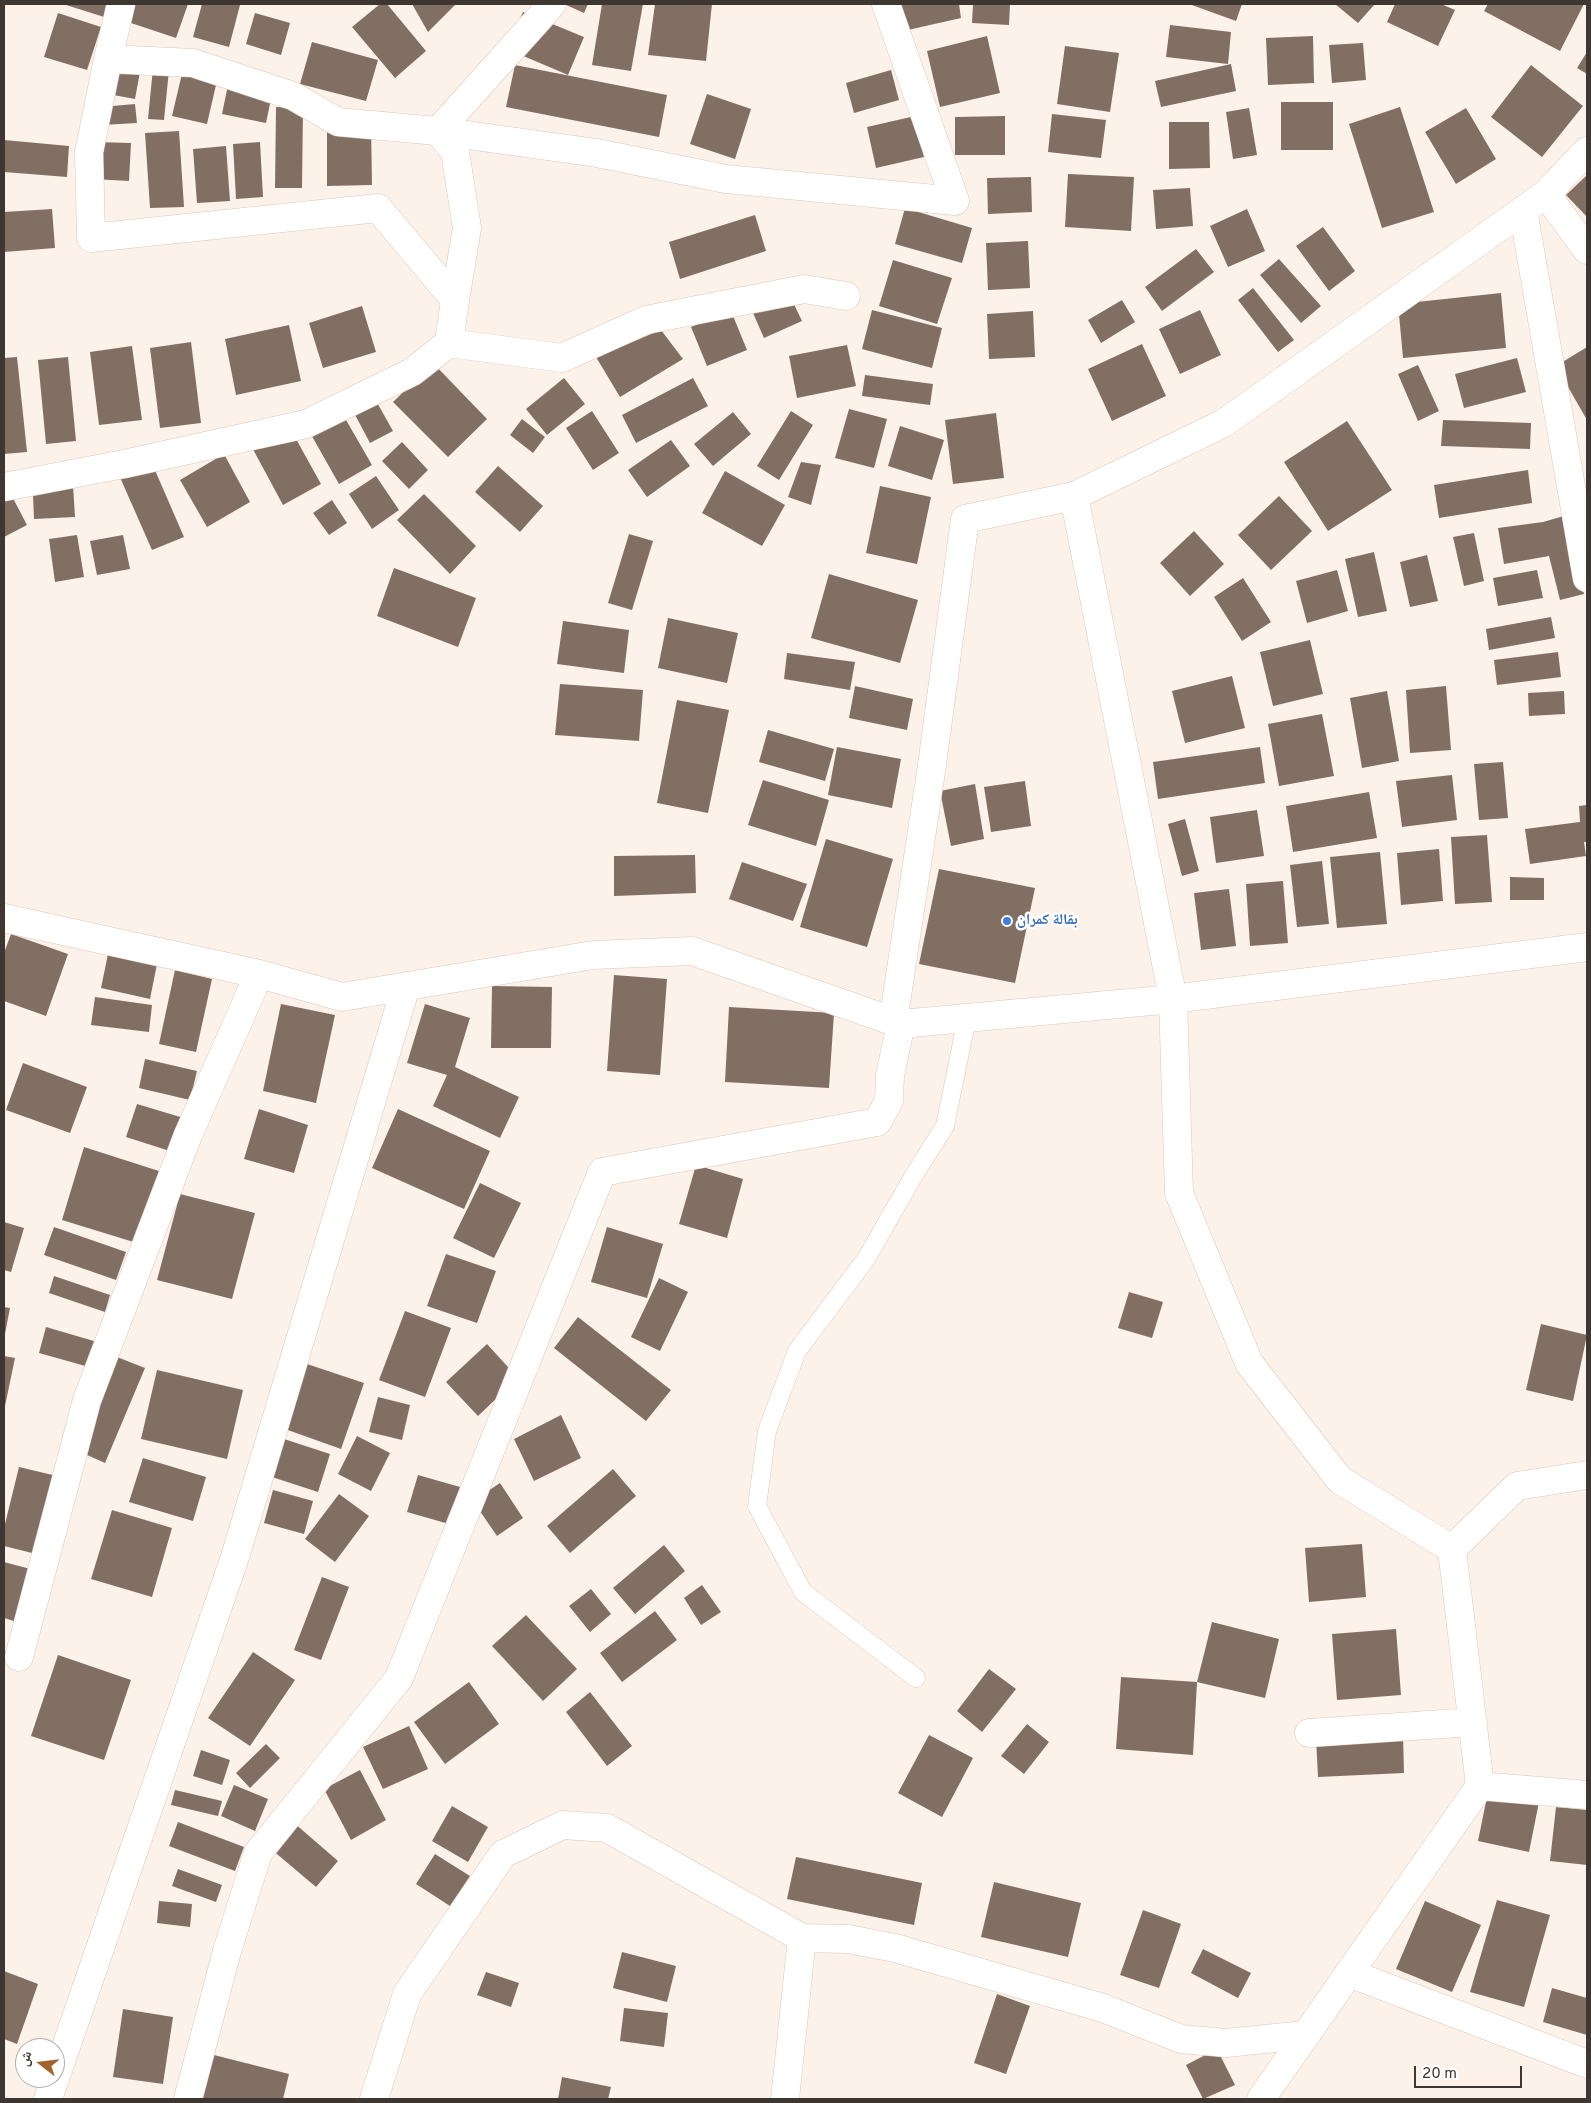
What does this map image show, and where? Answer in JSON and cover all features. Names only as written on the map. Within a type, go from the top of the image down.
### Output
[{"type":"street","points":[[121,4],[89,152],[91,238],[378,208],[455,300]]},
{"type":"street","points":[[438,131],[552,4]]},
{"type":"street","points":[[108,59],[193,63],[293,96],[338,122],[438,131],[597,153],[726,179],[956,201],[886,4]]},
{"type":"street","points":[[438,131],[455,152],[467,228],[449,344]]},
{"type":"street","points":[[188,2099],[228,1951],[258,1853],[399,1678],[602,1172],[877,1122],[889,1101],[890,1075],[965,519],[1074,496],[1224,422],[1546,194],[1587,151]]},
{"type":"street","points":[[1546,194],[1587,250]]},
{"type":"street","points":[[1523,210],[1587,578]]},
{"type":"street","points":[[4,487],[124,464],[306,424],[412,372],[449,344],[562,358],[646,320],[804,289],[846,296]]},
{"type":"street","points":[[1074,496],[1173,999],[1179,1193],[1249,1363],[1340,1480],[1452,1550]]},
{"type":"street","points":[[4,918],[259,974],[342,997],[593,954],[692,951],[897,1023],[1173,999],[1587,947]]},
{"type":"street","points":[[19,1657],[87,1400],[188,1135],[259,974]]},
{"type":"street","points":[[48,2099],[235,1557],[406,986]]},
{"type":"street","points":[[1452,1550],[1517,1486],[1587,1475]]},
{"type":"street","points":[[1261,2099],[1480,1786],[1452,1550]]},
{"type":"street","points":[[1308,1732],[1472,1722]]},
{"type":"street","points":[[1480,1786],[1587,1795]]},
{"type":"street","points":[[374,2099],[407,1994],[503,1854],[564,1825],[606,1828],[802,1938],[848,1939],[895,1948],[1103,2008],[1181,2039],[1226,2043],[1305,2035]]},
{"type":"street","points":[[785,2099],[802,1938]]},
{"type":"street","points":[[1349,1973],[1587,2064]]},
{"type":"lane","points":[[916,1678],[803,1592],[757,1506],[767,1431],[797,1351],[866,1260],[914,1175],[945,1126],[966,1018]]},
{"type":"building","points":[[63,4],[108,4],[104,17]]},
{"type":"building","points":[[134,4],[188,4],[176,38],[128,22]]},
{"type":"building","points":[[202,4],[240,5],[229,47],[193,37]]},
{"type":"building","points":[[380,4],[387,4],[426,51],[395,78],[352,27]]},
{"type":"building","points":[[412,4],[456,4],[428,32]]},
{"type":"building","points":[[564,4],[588,4],[584,13]]},
{"type":"building","points":[[602,4],[643,4],[631,71],[592,65]]},
{"type":"building","points":[[655,4],[712,4],[706,61],[648,55]]},
{"type":"building","points":[[893,4],[959,4],[961,18],[899,32]]},
{"type":"building","points":[[973,4],[1010,4],[1009,25],[972,23]]},
{"type":"building","points":[[1189,4],[1242,4],[1236,21]]},
{"type":"building","points":[[1335,4],[1375,4],[1358,23]]},
{"type":"building","points":[[1395,4],[1441,4],[1455,10],[1438,46],[1387,22]]},
{"type":"building","points":[[1488,4],[1584,4],[1560,51],[1484,11]]},
{"type":"building","points":[[523,12],[584,37],[568,75],[507,49]]},
{"type":"building","points":[[58,13],[101,27],[87,70],[44,57]]},
{"type":"building","points":[[255,13],[290,23],[281,55],[246,44]]},
{"type":"building","points":[[1170,25],[1231,32],[1228,64],[1166,57]]},
{"type":"building","points":[[987,36],[1000,93],[940,107],[927,51]]},
{"type":"building","points":[[1313,36],[1314,83],[1268,85],[1266,38]]},
{"type":"building","points":[[312,42],[378,60],[366,101],[300,84]]},
{"type":"building","points":[[1363,43],[1366,80],[1332,83],[1329,45]]},
{"type":"building","points":[[1065,46],[1119,53],[1110,112],[1057,104]]},
{"type":"building","points":[[1587,52],[1587,74],[1577,68]]},
{"type":"building","points":[[115,57],[142,61],[135,99],[108,94]]},
{"type":"building","points":[[154,58],[170,60],[164,120],[148,119]]},
{"type":"building","points":[[1231,64],[1236,91],[1161,107],[1155,81]]},
{"type":"building","points":[[184,65],[219,72],[207,124],[172,116]]},
{"type":"building","points":[[515,65],[667,95],[659,137],[506,107]]},
{"type":"building","points":[[1531,65],[1583,106],[1542,157],[1491,117]]},
{"type":"building","points":[[891,70],[899,100],[854,113],[846,83]]},
{"type":"building","points":[[229,80],[273,89],[266,123],[222,114]]},
{"type":"building","points":[[707,94],[751,109],[735,159],[690,144]]},
{"type":"building","points":[[1281,102],[1333,102],[1333,150],[1281,150]]},
{"type":"building","points":[[135,104],[137,123],[102,125],[101,107]]},
{"type":"building","points":[[276,107],[303,108],[302,188],[275,188]]},
{"type":"building","points":[[1400,107],[1434,212],[1382,228],[1349,124]]},
{"type":"building","points":[[1249,108],[1257,155],[1233,159],[1226,112]]},
{"type":"building","points":[[1466,108],[1496,159],[1456,184],[1425,132]]},
{"type":"building","points":[[1052,114],[1106,120],[1101,158],[1048,152]]},
{"type":"building","points":[[915,116],[924,157],[876,168],[867,127]]},
{"type":"building","points":[[1005,116],[1005,155],[955,155],[955,117]]},
{"type":"building","points":[[1169,122],[1209,122],[1210,168],[1169,169]]},
{"type":"building","points":[[327,125],[371,125],[372,185],[327,186]]},
{"type":"building","points":[[179,131],[184,207],[150,208],[145,133]]},
{"type":"building","points":[[4,140],[69,146],[67,177],[4,172]]},
{"type":"building","points":[[95,142],[131,143],[129,181],[93,179]]},
{"type":"building","points":[[260,142],[263,197],[236,199],[233,144]]},
{"type":"building","points":[[226,146],[230,201],[197,203],[193,149]]},
{"type":"building","points":[[1068,174],[1134,177],[1131,231],[1065,227]]},
{"type":"building","points":[[1587,175],[1587,217],[1566,195]]},
{"type":"building","points":[[1031,177],[1032,212],[988,214],[987,178]]},
{"type":"building","points":[[1190,188],[1193,226],[1156,229],[1153,190]]},
{"type":"building","points":[[905,208],[972,228],[962,263],[895,244]]},
{"type":"building","points":[[52,209],[55,248],[4,252],[4,212]]},
{"type":"building","points":[[1247,209],[1265,251],[1228,267],[1210,226]]},
{"type":"building","points":[[755,215],[766,251],[680,279],[669,242]]},
{"type":"building","points":[[1323,227],[1355,271],[1329,291],[1296,246]]},
{"type":"building","points":[[1028,241],[1030,288],[988,290],[986,243]]},
{"type":"building","points":[[1196,249],[1214,272],[1162,311],[1145,287]]},
{"type":"building","points":[[1279,259],[1321,306],[1301,323],[1260,275]]},
{"type":"building","points":[[893,260],[952,278],[937,324],[879,306]]},
{"type":"building","points":[[1253,288],[1294,340],[1278,352],[1238,300]]},
{"type":"building","points":[[1501,293],[1506,348],[1403,358],[1398,304]]},
{"type":"building","points":[[790,296],[802,321],[764,338],[753,313]]},
{"type":"building","points":[[1122,300],[1135,322],[1101,343],[1088,320]]},
{"type":"building","points":[[362,306],[376,352],[323,368],[309,323]]},
{"type":"building","points":[[872,310],[942,328],[932,368],[862,349]]},
{"type":"building","points":[[1200,310],[1221,355],[1180,374],[1159,329]]},
{"type":"building","points":[[731,311],[747,350],[707,366],[691,327]]},
{"type":"building","points":[[1033,311],[1035,357],[989,359],[987,314]]},
{"type":"building","points":[[289,325],[301,381],[236,395],[225,339]]},
{"type":"building","points":[[661,330],[683,359],[620,397],[596,357]]},
{"type":"building","points":[[191,342],[201,423],[160,428],[150,348]]},
{"type":"building","points":[[1142,344],[1166,396],[1112,421],[1088,369]]},
{"type":"building","points":[[847,345],[856,386],[797,398],[789,356]]},
{"type":"building","points":[[132,346],[142,420],[99,425],[90,352]]},
{"type":"building","points":[[1587,347],[1587,420],[1556,366]]},
{"type":"building","points":[[17,357],[27,452],[4,454],[4,358]]},
{"type":"building","points":[[68,357],[76,441],[46,444],[38,360]]},
{"type":"building","points":[[1517,358],[1526,392],[1464,408],[1455,374]]},
{"type":"building","points":[[433,363],[487,419],[448,457],[393,402]]},
{"type":"building","points":[[1418,365],[1439,411],[1418,421],[1398,374]]},
{"type":"building","points":[[865,375],[933,384],[930,405],[862,396]]},
{"type":"building","points":[[564,378],[585,404],[547,435],[526,409]]},
{"type":"building","points":[[693,378],[708,406],[636,443],[622,415]]},
{"type":"building","points":[[375,399],[393,431],[370,443],[353,411]]},
{"type":"building","points":[[849,409],[887,419],[874,468],[835,458]]},
{"type":"building","points":[[592,411],[619,453],[593,470],[566,428]]},
{"type":"building","points":[[791,411],[813,425],[779,480],[757,466]]},
{"type":"building","points":[[733,412],[751,434],[713,466],[694,444]]},
{"type":"building","points":[[342,413],[372,465],[339,484],[309,431]]},
{"type":"building","points":[[996,413],[1004,478],[953,484],[945,420]]},
{"type":"building","points":[[285,419],[321,484],[283,505],[248,440]]},
{"type":"building","points":[[522,419],[545,437],[533,453],[510,435]]},
{"type":"building","points":[[1443,420],[1531,423],[1530,449],[1441,446]]},
{"type":"building","points":[[1347,421],[1392,490],[1328,531],[1284,462]]},
{"type":"building","points":[[900,426],[944,440],[932,480],[888,466]]},
{"type":"building","points":[[671,440],[690,466],[647,497],[628,470]]},
{"type":"building","points":[[402,442],[428,470],[409,489],[382,461]]},
{"type":"building","points":[[224,454],[250,502],[207,527],[180,480]]},
{"type":"building","points":[[151,461],[184,537],[152,550],[119,475]]},
{"type":"building","points":[[801,462],[821,465],[811,505],[788,497]]},
{"type":"building","points":[[498,466],[543,506],[520,532],[475,492]]},
{"type":"building","points":[[72,469],[75,517],[34,519],[32,471]]},
{"type":"building","points":[[1528,470],[1532,503],[1439,518],[1434,485]]},
{"type":"building","points":[[725,471],[785,505],[762,546],[702,513]]},
{"type":"building","points":[[376,476],[399,510],[372,529],[349,494]]},
{"type":"building","points":[[4,481],[27,525],[4,537]]},
{"type":"building","points":[[880,486],[931,497],[917,564],[866,553]]},
{"type":"building","points":[[424,494],[476,546],[450,574],[397,520]]},
{"type":"building","points":[[1279,496],[1312,531],[1271,570],[1238,535]]},
{"type":"building","points":[[332,500],[347,523],[329,535],[313,513]]},
{"type":"building","points":[[1564,516],[1584,594],[1560,600],[1549,556],[1504,564],[1498,528],[1543,522]]},
{"type":"building","points":[[1194,531],[1224,564],[1190,596],[1160,563]]},
{"type":"building","points":[[1474,533],[1484,581],[1464,586],[1453,537]]},
{"type":"building","points":[[629,534],[653,541],[632,610],[608,603]]},
{"type":"building","points":[[77,535],[84,577],[55,582],[49,539]]},
{"type":"building","points":[[123,535],[130,569],[97,575],[90,541]]},
{"type":"building","points":[[1374,552],[1387,611],[1358,617],[1345,559]]},
{"type":"building","points":[[1427,555],[1438,601],[1410,607],[1400,562]]},
{"type":"building","points":[[394,568],[476,598],[458,647],[377,616]]},
{"type":"building","points":[[1337,570],[1348,611],[1307,623],[1296,581]]},
{"type":"building","points":[[1537,570],[1543,598],[1498,606],[1493,578]]},
{"type":"building","points":[[829,574],[918,600],[900,663],[811,638]]},
{"type":"building","points":[[1243,578],[1271,622],[1242,641],[1214,597]]},
{"type":"building","points":[[1551,617],[1555,638],[1489,650],[1486,629]]},
{"type":"building","points":[[668,618],[738,633],[727,683],[658,668]]},
{"type":"building","points":[[563,621],[629,630],[624,673],[557,664]]},
{"type":"building","points":[[1310,640],[1323,694],[1273,706],[1260,652]]},
{"type":"building","points":[[1558,652],[1561,677],[1497,685],[1494,660]]},
{"type":"building","points":[[787,653],[855,662],[850,690],[784,679]]},
{"type":"building","points":[[1232,676],[1245,728],[1185,743],[1172,691]]},
{"type":"building","points":[[560,684],[643,690],[639,741],[555,735]]},
{"type":"building","points":[[855,686],[913,699],[907,730],[849,718]]},
{"type":"building","points":[[1446,686],[1451,750],[1410,753],[1406,690]]},
{"type":"building","points":[[1387,691],[1399,761],[1362,768],[1350,698]]},
{"type":"building","points":[[1564,691],[1565,714],[1529,716],[1528,693]]},
{"type":"building","points":[[677,700],[729,710],[708,813],[657,803]]},
{"type":"building","points":[[1322,714],[1334,776],[1279,786],[1268,724]]},
{"type":"building","points":[[768,730],[834,749],[825,781],[759,762]]},
{"type":"building","points":[[837,747],[901,759],[892,808],[828,795]]},
{"type":"building","points":[[1260,747],[1265,783],[1158,799],[1153,762]]},
{"type":"building","points":[[1503,762],[1508,818],[1479,820],[1474,764]]},
{"type":"building","points":[[1452,775],[1457,820],[1402,827],[1396,781]]},
{"type":"building","points":[[763,780],[829,800],[816,846],[748,825]]},
{"type":"building","points":[[1025,781],[1031,826],[991,832],[984,787]]},
{"type":"building","points":[[975,784],[984,839],[951,846],[940,791]]},
{"type":"building","points":[[1369,792],[1377,838],[1293,852],[1286,806]]},
{"type":"building","points":[[1587,805],[1587,842],[1584,842],[1586,856],[1530,864],[1525,829],[1580,822],[1579,806]]},
{"type":"building","points":[[1257,810],[1264,856],[1216,863],[1210,817]]},
{"type":"building","points":[[1185,819],[1199,871],[1182,876],[1168,824]]},
{"type":"building","points":[[1487,835],[1492,902],[1455,904],[1451,837]]},
{"type":"building","points":[[826,839],[893,859],[867,947],[800,927]]},
{"type":"building","points":[[1439,849],[1443,901],[1401,905],[1397,853]]},
{"type":"building","points":[[1380,852],[1387,924],[1337,928],[1330,857]]},
{"type":"building","points":[[695,855],[696,893],[614,896],[614,856]]},
{"type":"building","points":[[1322,861],[1329,924],[1297,927],[1290,865]]},
{"type":"building","points":[[742,862],[807,884],[793,921],[729,899]]},
{"type":"building","points":[[939,869],[1035,888],[1015,983],[919,964]]},
{"type":"building","points":[[1510,877],[1544,878],[1544,900],[1510,900]]},
{"type":"building","points":[[1283,881],[1288,943],[1250,946],[1246,884]]},
{"type":"building","points":[[1229,889],[1236,946],[1201,950],[1194,893]]},
{"type":"building","points":[[11,934],[68,954],[46,1016],[4,1001],[4,953]]},
{"type":"building","points":[[108,954],[157,964],[150,999],[101,988]]},
{"type":"building","points":[[175,970],[212,979],[196,1052],[159,1044]]},
{"type":"building","points":[[614,975],[667,979],[660,1075],[607,1071]]},
{"type":"building","points":[[492,986],[552,987],[551,1048],[491,1048]]},
{"type":"building","points":[[95,997],[152,1005],[149,1032],[91,1025]]},
{"type":"building","points":[[281,1004],[335,1015],[316,1103],[263,1091]]},
{"type":"building","points":[[425,1004],[470,1018],[455,1067],[519,1097],[500,1138],[433,1106],[447,1075],[407,1063]]},
{"type":"building","points":[[729,1007],[834,1013],[829,1088],[725,1082]]},
{"type":"building","points":[[145,1059],[197,1071],[190,1100],[139,1088]]},
{"type":"building","points":[[23,1063],[87,1087],[70,1133],[6,1110]]},
{"type":"building","points":[[137,1104],[187,1119],[176,1153],[126,1137]]},
{"type":"building","points":[[259,1109],[308,1125],[294,1173],[244,1159]]},
{"type":"building","points":[[398,1109],[490,1151],[464,1209],[372,1168]]},
{"type":"building","points":[[84,1147],[162,1172],[140,1244],[62,1220]]},
{"type":"building","points":[[696,1165],[743,1179],[727,1238],[679,1224]]},
{"type":"building","points":[[480,1183],[521,1203],[494,1258],[453,1238]]},
{"type":"building","points":[[180,1194],[255,1213],[232,1299],[157,1280]]},
{"type":"building","points":[[4,1222],[24,1228],[11,1272],[4,1270]]},
{"type":"building","points":[[54,1227],[126,1252],[116,1280],[44,1255]]},
{"type":"building","points":[[607,1227],[663,1244],[647,1298],[591,1282]]},
{"type":"building","points":[[446,1254],[496,1271],[477,1323],[427,1306]]},
{"type":"building","points":[[54,1276],[110,1295],[105,1312],[49,1293]]},
{"type":"building","points":[[659,1278],[688,1292],[660,1351],[631,1337]]},
{"type":"building","points":[[1129,1292],[1163,1302],[1152,1338],[1118,1328]]},
{"type":"building","points":[[4,1307],[10,1308],[5,1334],[4,1333]]},
{"type":"building","points":[[405,1311],[451,1328],[425,1397],[379,1380]]},
{"type":"building","points":[[578,1317],[671,1390],[646,1421],[554,1348]]},
{"type":"building","points":[[1541,1324],[1587,1335],[1573,1401],[1526,1390]]},
{"type":"building","points":[[46,1327],[104,1344],[96,1369],[39,1353]]},
{"type":"building","points":[[487,1344],[518,1378],[478,1416],[446,1382]]},
{"type":"building","points":[[4,1356],[15,1358],[5,1406],[4,1405]]},
{"type":"building","points":[[117,1357],[145,1368],[105,1463],[78,1451]]},
{"type":"building","points":[[307,1364],[364,1383],[341,1449],[285,1429]]},
{"type":"building","points":[[157,1370],[243,1390],[227,1459],[141,1439]]},
{"type":"building","points":[[378,1397],[410,1405],[402,1440],[369,1432]]},
{"type":"building","points":[[561,1415],[581,1458],[534,1481],[514,1439]]},
{"type":"building","points":[[357,1436],[390,1453],[371,1491],[338,1474]]},
{"type":"building","points":[[284,1439],[330,1454],[318,1492],[272,1477]]},
{"type":"building","points":[[143,1458],[206,1477],[193,1521],[129,1502]]},
{"type":"building","points":[[19,1467],[61,1477],[40,1555],[4,1546],[4,1528]]},
{"type":"building","points":[[613,1469],[636,1496],[570,1553],[547,1526]]},
{"type":"building","points":[[418,1475],[460,1487],[449,1524],[407,1512]]},
{"type":"building","points":[[500,1483],[523,1518],[497,1536],[473,1501]]},
{"type":"building","points":[[273,1490],[313,1501],[304,1534],[264,1523]]},
{"type":"building","points":[[339,1494],[369,1516],[335,1562],[305,1539]]},
{"type":"building","points":[[112,1510],[172,1528],[152,1597],[91,1579]]},
{"type":"building","points":[[1362,1544],[1366,1597],[1309,1602],[1305,1548]]},
{"type":"building","points":[[664,1545],[685,1571],[635,1614],[613,1588]]},
{"type":"building","points":[[4,1562],[34,1570],[20,1623],[4,1618]]},
{"type":"building","points":[[322,1577],[349,1587],[321,1660],[294,1650]]},
{"type":"building","points":[[702,1585],[721,1612],[701,1625],[684,1598]]},
{"type":"building","points":[[591,1589],[611,1614],[590,1632],[569,1606]]},
{"type":"building","points":[[655,1611],[677,1640],[622,1682],[600,1653]]},
{"type":"building","points":[[526,1615],[577,1669],[543,1701],[492,1646]]},
{"type":"building","points":[[1212,1622],[1279,1639],[1265,1698],[1197,1682]]},
{"type":"building","points":[[1396,1629],[1401,1695],[1337,1700],[1332,1634]]},
{"type":"building","points":[[253,1652],[295,1680],[250,1746],[208,1718]]},
{"type":"building","points":[[58,1655],[131,1680],[104,1760],[31,1736]]},
{"type":"building","points":[[989,1669],[1016,1689],[982,1732],[957,1711]]},
{"type":"building","points":[[1121,1677],[1197,1682],[1193,1755],[1116,1749]]},
{"type":"building","points":[[469,1682],[499,1724],[445,1764],[414,1722]]},
{"type":"building","points":[[590,1692],[632,1746],[607,1766],[566,1712]]},
{"type":"building","points":[[1027,1724],[1049,1742],[1024,1774],[1001,1756]]},
{"type":"building","points":[[409,1726],[428,1769],[383,1789],[363,1747]]},
{"type":"building","points":[[1403,1734],[1404,1773],[1318,1777],[1316,1738]]},
{"type":"building","points":[[929,1735],[973,1758],[942,1817],[898,1793]]},
{"type":"building","points":[[266,1744],[280,1758],[250,1788],[236,1773]]},
{"type":"building","points":[[201,1750],[230,1760],[222,1785],[193,1776]]},
{"type":"building","points":[[360,1770],[386,1820],[351,1840],[324,1789]]},
{"type":"building","points":[[234,1785],[268,1799],[255,1831],[221,1816]]},
{"type":"building","points":[[1489,1787],[1540,1797],[1529,1852],[1478,1841]]},
{"type":"building","points":[[175,1790],[222,1801],[218,1816],[171,1805]]},
{"type":"building","points":[[452,1806],[488,1827],[468,1862],[432,1841]]},
{"type":"building","points":[[1556,1807],[1587,1810],[1587,1865],[1550,1861]]},
{"type":"building","points":[[178,1822],[244,1847],[235,1871],[169,1846]]},
{"type":"building","points":[[293,1822],[338,1861],[316,1887],[271,1849]]},
{"type":"building","points":[[435,1854],[470,1876],[450,1906],[416,1884]]},
{"type":"building","points":[[796,1857],[922,1883],[914,1925],[787,1899]]},
{"type":"building","points":[[178,1869],[222,1885],[216,1902],[172,1886]]},
{"type":"building","points":[[994,1882],[1081,1903],[1068,1957],[981,1937]]},
{"type":"building","points":[[1497,1900],[1550,1915],[1524,2007],[1470,1992]]},
{"type":"building","points":[[159,1901],[192,1904],[190,1927],[157,1923]]},
{"type":"building","points":[[1425,1901],[1481,1925],[1452,1992],[1396,1969]]},
{"type":"building","points":[[1143,1910],[1181,1924],[1159,1988],[1120,1975]]},
{"type":"building","points":[[1203,1949],[1251,1973],[1238,1998],[1191,1973]]},
{"type":"building","points":[[622,1952],[676,1966],[667,2002],[613,1988]]},
{"type":"building","points":[[4,1971],[38,1984],[19,2038],[15,2038],[15,2043],[4,2039]]},
{"type":"building","points":[[486,1972],[519,1983],[511,2007],[477,1995]]},
{"type":"building","points":[[1552,1988],[1587,1998],[1587,2035],[1543,2022]]},
{"type":"building","points":[[997,1994],[1030,2006],[1006,2074],[974,2063]]},
{"type":"building","points":[[624,2008],[668,2013],[664,2047],[620,2041]]},
{"type":"building","points":[[123,2009],[173,2017],[163,2084],[113,2077]]},
{"type":"building","points":[[1217,2049],[1235,2085],[1203,2099],[1186,2065]]},
{"type":"building","points":[[210,2054],[289,2074],[283,2099],[198,2099]]},
{"type":"building","points":[[562,2077],[611,2087],[608,2099],[558,2099]]},
{"type":"place","name":"بقالة كمران","points":[[1007,921]]}]
